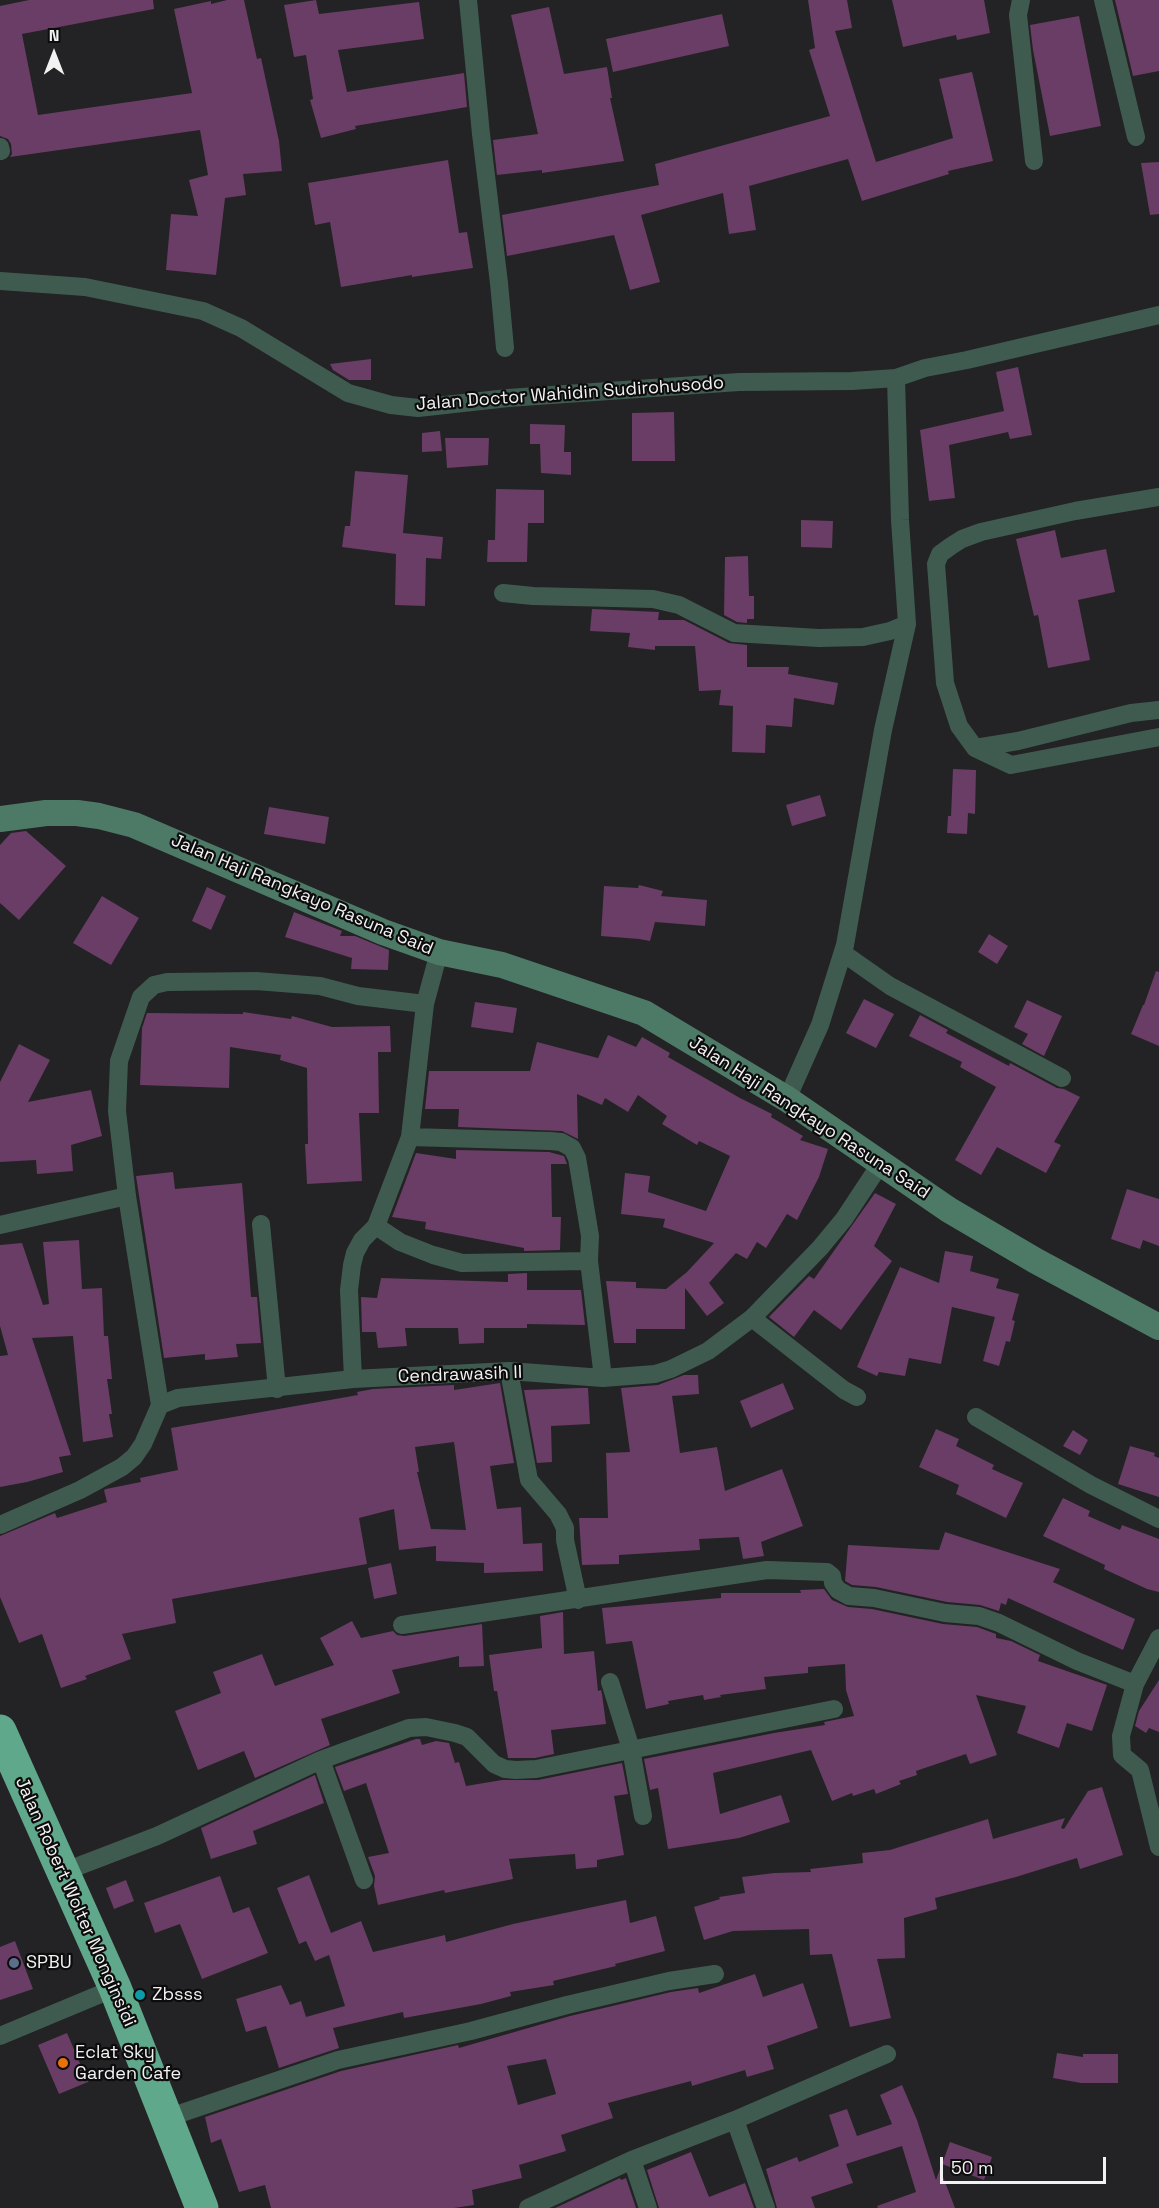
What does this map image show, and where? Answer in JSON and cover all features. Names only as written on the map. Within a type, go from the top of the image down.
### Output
[{"type":"highway","name":"Jalan Robert Wolter Monginsidi","points":[[0,1731],[115,1988],[202,2208]]},
{"type":"street","points":[[468,0],[505,348]]},
{"type":"street","points":[[1021,0],[1018,15],[1034,161]]},
{"type":"street","points":[[1103,0],[1136,137]]},
{"type":"street","name":"Jalan Doctor Wahidin Sudirohusodo","points":[[0,281],[86,287],[203,311],[240,328],[348,393],[391,405],[418,408],[508,398],[739,381],[852,381],[896,378],[924,368],[1159,315]]},
{"type":"street","points":[[787,1099],[820,1025],[843,953],[882,730],[907,624],[900,520],[896,378]]},
{"type":"street","points":[[1159,497],[1075,511],[981,532],[962,539],[940,554],[936,564],[945,682],[959,726],[975,748],[1011,765],[1159,737]]},
{"type":"street","points":[[503,593],[653,599],[679,605],[734,633],[819,638],[863,637],[890,631],[907,624]]},
{"type":"street","points":[[975,748],[1018,741],[1131,713],[1159,710]]},
{"type":"street","name":"Jalan Haji Rangkayo Rasuna Said","points":[[0,819],[46,813],[77,813],[134,825],[383,932],[439,952],[502,965],[644,1013],[787,1099],[969,1221],[1036,1261],[1159,1327]]},
{"type":"street","points":[[353,1379],[349,1290],[352,1265],[358,1246],[376,1226],[410,1137],[425,1004],[439,952]]},
{"type":"street","points":[[843,953],[890,986],[1062,1078]]},
{"type":"street","points":[[0,1525],[80,1490],[122,1467],[134,1457],[160,1406],[127,1196],[117,1112],[119,1061],[141,997],[154,985],[167,982],[256,981],[320,986],[358,996],[425,1004]]},
{"type":"street","points":[[410,1137],[550,1141],[569,1145],[577,1158],[590,1236],[589,1261],[603,1378]]},
{"type":"street","name":"Cendrawasih II","points":[[160,1406],[178,1398],[353,1379],[509,1371],[603,1378],[654,1374],[671,1370],[708,1351],[752,1318],[826,1241],[844,1219],[881,1163]]},
{"type":"street","points":[[0,1225],[127,1196]]},
{"type":"street","points":[[261,1224],[277,1389]]},
{"type":"street","points":[[376,1226],[400,1242],[462,1263],[589,1261]]},
{"type":"street","points":[[752,1318],[844,1390],[857,1397]]},
{"type":"street","points":[[509,1371],[529,1480],[558,1514],[565,1528],[565,1540],[578,1600]]},
{"type":"street","points":[[976,1416],[1060,1467],[1159,1520]]},
{"type":"street","points":[[402,1625],[767,1570],[827,1572],[832,1576],[833,1583],[838,1590],[849,1596],[874,1598],[945,1613],[979,1616],[999,1623],[1077,1661],[1135,1684]]},
{"type":"street","points":[[1159,1638],[1135,1684],[1121,1736],[1122,1755],[1140,1770],[1159,1778]]},
{"type":"street","points":[[610,1682],[631,1749],[643,1816]]},
{"type":"street","points":[[63,1872],[157,1836],[321,1760],[409,1728],[426,1727],[467,1737],[494,1764],[505,1769],[516,1770],[536,1769],[834,1709]]},
{"type":"street","points":[[321,1760],[364,1880]]},
{"type":"street","points":[[1140,1770],[1159,1847]]},
{"type":"street","points":[[167,2118],[338,2060],[471,2031],[669,1981],[715,1974]]},
{"type":"street","points":[[0,2036],[115,1988]]},
{"type":"street","points":[[528,2208],[632,2160],[735,2120],[887,2054]]},
{"type":"street","points":[[735,2120],[766,2208]]},
{"type":"street","points":[[632,2160],[648,2208]]},
{"type":"building","points":[[29,0],[153,0],[154,9],[22,34],[38,115],[192,93],[174,9],[211,1],[211,4],[227,0],[244,0],[257,59],[261,58],[279,141],[282,171],[243,174],[246,195],[225,198],[216,275],[166,270],[171,214],[198,216],[189,180],[208,175],[200,130],[10,157],[11,144],[8,139],[0,136],[0,6]]},
{"type":"building","points":[[316,0],[319,14],[419,2],[424,39],[338,50],[347,92],[464,73],[467,107],[355,126],[356,129],[321,138],[310,100],[313,99],[306,55],[294,57],[284,5]]},
{"type":"building","points":[[808,0],[847,0],[852,28],[835,31],[876,162],[953,138],[939,79],[972,72],[993,161],[948,171],[949,174],[862,201],[848,159],[749,186],[756,230],[729,234],[723,193],[641,215],[660,282],[630,290],[614,235],[507,256],[502,215],[659,185],[655,164],[830,116],[809,50],[815,48]]},
{"type":"building","points":[[892,0],[984,0],[990,33],[957,40],[956,35],[903,47]]},
{"type":"building","points":[[1115,0],[1159,0],[1159,71],[1133,76]]},
{"type":"building","points":[[549,7],[564,74],[607,67],[612,98],[610,98],[624,161],[542,173],[542,170],[497,175],[493,140],[538,134],[511,15]]},
{"type":"building","points":[[722,14],[729,46],[613,72],[606,39]]},
{"type":"building","points":[[1079,16],[1101,126],[1050,136],[1030,25]]},
{"type":"building","points":[[448,160],[459,233],[467,232],[473,268],[341,287],[330,222],[315,225],[308,183]]},
{"type":"building","points":[[1159,162],[1159,214],[1150,215],[1141,163]]},
{"type":"building","points":[[371,359],[371,380],[349,380],[333,370],[330,364]]},
{"type":"building","points":[[1018,367],[1032,435],[1010,439],[1008,432],[949,445],[955,498],[929,501],[920,430],[1004,411],[996,372]]},
{"type":"building","points":[[674,412],[675,461],[632,461],[632,413]]},
{"type":"building","points":[[530,424],[565,425],[564,452],[571,452],[571,475],[541,473],[540,444],[530,444]]},
{"type":"building","points":[[440,431],[442,451],[422,452],[422,433]]},
{"type":"building","points":[[445,438],[489,438],[488,465],[447,468]]},
{"type":"building","points":[[355,471],[408,475],[403,533],[443,537],[441,559],[426,558],[425,606],[395,605],[396,554],[342,547],[345,526],[350,526]]},
{"type":"building","points":[[496,489],[544,490],[544,523],[528,523],[527,562],[487,562],[488,540],[495,540]]},
{"type":"building","points":[[801,520],[833,521],[832,548],[801,547]]},
{"type":"building","points":[[1055,530],[1061,558],[1106,549],[1115,592],[1078,600],[1090,660],[1048,668],[1038,615],[1034,616],[1016,539]]},
{"type":"building","points":[[748,556],[749,596],[754,596],[754,619],[747,619],[747,623],[737,622],[724,615],[725,557]]},
{"type":"building","points":[[592,609],[659,612],[658,620],[684,620],[729,643],[747,645],[747,667],[789,667],[788,674],[838,683],[834,705],[794,698],[792,727],[766,725],[765,753],[732,752],[733,706],[719,705],[721,690],[699,691],[695,646],[655,646],[655,650],[628,647],[630,633],[590,631]]},
{"type":"building","points":[[953,769],[976,770],[975,814],[968,813],[967,834],[947,833],[948,816],[951,816]]},
{"type":"building","points":[[820,795],[826,816],[792,826],[786,805]]},
{"type":"building","points":[[269,807],[329,817],[325,844],[264,834]]},
{"type":"building","points":[[26,831],[66,866],[19,920],[0,903],[0,845],[11,833]]},
{"type":"building","points":[[639,885],[663,891],[661,896],[707,900],[705,926],[655,922],[650,941],[601,936],[604,886],[638,888]]},
{"type":"building","points":[[207,887],[226,896],[211,930],[192,921]]},
{"type":"building","points":[[102,896],[139,918],[111,965],[73,943]]},
{"type":"building","points":[[294,912],[342,931],[340,936],[355,936],[389,950],[388,970],[351,969],[352,958],[285,937]]},
{"type":"building","points":[[989,934],[1008,946],[997,964],[978,952]]},
{"type":"building","points":[[1156,971],[1159,972],[1159,1046],[1131,1034]]},
{"type":"building","points":[[864,999],[894,1014],[876,1048],[846,1033]]},
{"type":"building","points":[[1027,1000],[1062,1016],[1044,1056],[1022,1044],[1028,1034],[1014,1027]]},
{"type":"building","points":[[475,1002],[517,1008],[513,1033],[471,1027]]},
{"type":"building","points":[[243,1012],[291,1019],[292,1016],[332,1027],[390,1026],[391,1052],[378,1052],[379,1113],[359,1113],[362,1181],[307,1184],[305,1144],[308,1144],[307,1068],[280,1060],[281,1055],[230,1047],[229,1088],[140,1085],[142,1028],[147,1013],[243,1014]]},
{"type":"building","points":[[920,1015],[948,1030],[946,1033],[1009,1066],[1010,1063],[1057,1088],[1080,1097],[1054,1142],[1061,1145],[1046,1173],[997,1147],[981,1175],[955,1160],[996,1087],[960,1067],[962,1062],[909,1036]]},
{"type":"building","points":[[608,1035],[636,1047],[642,1037],[670,1053],[668,1057],[772,1114],[771,1117],[803,1136],[800,1140],[828,1149],[819,1177],[797,1220],[787,1214],[766,1248],[757,1242],[747,1259],[736,1253],[709,1283],[724,1303],[707,1316],[685,1288],[685,1329],[636,1329],[636,1343],[614,1343],[606,1281],[636,1282],[636,1288],[666,1289],[687,1272],[714,1243],[663,1227],[665,1219],[621,1214],[625,1173],[650,1176],[648,1192],[706,1211],[730,1156],[699,1141],[697,1145],[662,1124],[667,1116],[638,1095],[628,1112],[605,1098],[602,1105],[577,1094],[578,1139],[562,1131],[458,1127],[459,1109],[425,1109],[429,1071],[530,1071],[537,1042],[598,1058]]},
{"type":"building","points":[[19,1044],[50,1060],[28,1102],[91,1090],[102,1136],[71,1145],[73,1171],[37,1174],[36,1160],[0,1162],[0,1082]]},
{"type":"building","points":[[456,1150],[549,1152],[564,1156],[567,1164],[551,1164],[552,1217],[561,1217],[560,1250],[524,1251],[524,1248],[425,1229],[426,1222],[392,1217],[416,1153],[456,1159]]},
{"type":"building","points":[[173,1172],[175,1189],[242,1183],[251,1297],[257,1297],[261,1343],[236,1344],[238,1357],[205,1360],[205,1354],[164,1358],[136,1176]]},
{"type":"building","points":[[1127,1189],[1159,1199],[1159,1246],[1143,1240],[1140,1249],[1111,1239]]},
{"type":"building","points":[[875,1193],[896,1204],[874,1246],[892,1261],[841,1330],[814,1310],[794,1337],[769,1317],[809,1276],[814,1279]]},
{"type":"building","points":[[79,1240],[82,1289],[102,1288],[104,1336],[108,1336],[112,1379],[107,1379],[113,1437],[83,1442],[73,1336],[32,1338],[71,1455],[59,1457],[63,1472],[0,1487],[0,1356],[8,1355],[0,1326],[0,1245],[22,1243],[43,1305],[49,1304],[43,1242]]},
{"type":"building","points":[[945,1251],[973,1256],[970,1271],[999,1279],[996,1288],[1019,1294],[1012,1320],[1015,1321],[1010,1342],[1006,1341],[999,1366],[983,1361],[995,1317],[952,1307],[941,1364],[909,1358],[905,1376],[879,1372],[877,1376],[857,1367],[900,1267],[939,1283]]},
{"type":"building","points":[[527,1273],[527,1290],[581,1290],[585,1325],[527,1324],[527,1328],[484,1328],[484,1343],[459,1344],[458,1328],[405,1328],[407,1346],[378,1348],[376,1332],[362,1332],[361,1297],[377,1298],[381,1278],[508,1282],[508,1274]]},
{"type":"building","points":[[684,1375],[698,1375],[699,1394],[672,1396],[680,1453],[717,1447],[725,1491],[782,1469],[803,1526],[761,1542],[764,1556],[743,1559],[739,1537],[699,1539],[700,1550],[619,1555],[619,1564],[582,1565],[579,1518],[608,1518],[606,1453],[630,1452],[621,1388],[658,1385]]},
{"type":"building","points":[[500,1383],[514,1463],[490,1466],[497,1509],[521,1507],[523,1544],[542,1543],[543,1571],[484,1573],[484,1563],[436,1561],[436,1546],[399,1550],[394,1509],[359,1518],[367,1564],[172,1599],[176,1623],[122,1634],[131,1659],[85,1676],[87,1679],[61,1688],[42,1634],[19,1643],[0,1597],[0,1536],[55,1513],[57,1518],[107,1502],[104,1490],[106,1489],[141,1482],[140,1478],[178,1470],[171,1428],[358,1395],[357,1392],[373,1389],[454,1385],[454,1390]],"holes":[[[454,1442],[466,1530],[431,1529],[417,1472],[419,1472],[415,1447]]]},
{"type":"building","points":[[783,1383],[794,1409],[751,1428],[740,1401]]},
{"type":"building","points":[[588,1388],[590,1424],[551,1426],[552,1462],[537,1463],[524,1390]]},
{"type":"building","points":[[936,1429],[959,1439],[956,1446],[994,1465],[992,1469],[1023,1483],[1006,1518],[956,1494],[959,1485],[919,1467]]},
{"type":"building","points":[[1073,1430],[1088,1440],[1080,1455],[1063,1446]]},
{"type":"building","points":[[1130,1446],[1155,1453],[1154,1456],[1159,1458],[1159,1497],[1118,1484]]},
{"type":"building","points":[[1063,1498],[1090,1511],[1088,1516],[1120,1530],[1122,1525],[1159,1539],[1159,1592],[1147,1589],[1104,1569],[1105,1565],[1043,1536]]},
{"type":"building","points":[[945,1532],[1060,1569],[1053,1582],[1135,1619],[1123,1650],[1008,1598],[1006,1605],[1001,1603],[999,1611],[980,1605],[947,1602],[876,1587],[852,1585],[845,1581],[848,1545],[939,1550]]},
{"type":"building","points":[[391,1563],[397,1594],[374,1599],[368,1568]]},
{"type":"building","points":[[824,1589],[832,1600],[848,1607],[872,1609],[943,1624],[977,1627],[996,1634],[996,1638],[1011,1641],[1040,1655],[1038,1661],[1107,1685],[1092,1731],[1067,1723],[1059,1748],[1017,1733],[1026,1706],[976,1695],[997,1755],[970,1764],[966,1754],[916,1771],[917,1775],[899,1781],[901,1784],[876,1794],[874,1789],[853,1796],[852,1793],[832,1801],[811,1750],[713,1773],[720,1814],[781,1795],[790,1822],[739,1838],[668,1849],[658,1788],[650,1790],[644,1759],[825,1725],[824,1722],[854,1716],[846,1690],[845,1664],[808,1667],[808,1673],[764,1677],[766,1689],[720,1695],[721,1697],[704,1700],[703,1695],[668,1701],[669,1704],[646,1709],[632,1641],[606,1644],[602,1608],[721,1598],[721,1593],[801,1593],[800,1590]]},
{"type":"building","points":[[563,1612],[564,1654],[594,1651],[598,1691],[601,1690],[602,1694],[606,1724],[551,1730],[554,1754],[535,1758],[508,1758],[489,1655],[542,1648],[540,1616]]},
{"type":"building","points":[[352,1621],[361,1638],[393,1631],[397,1635],[404,1636],[482,1624],[484,1666],[459,1667],[459,1656],[392,1670],[400,1693],[321,1719],[330,1745],[255,1778],[244,1751],[198,1770],[175,1711],[221,1693],[213,1672],[262,1654],[275,1686],[334,1665],[320,1638]]},
{"type":"building","points":[[1159,1680],[1159,1732],[1149,1728],[1146,1733],[1135,1726],[1139,1711]]},
{"type":"building","points":[[420,1739],[422,1745],[436,1741],[449,1743],[455,1763],[459,1762],[466,1786],[502,1780],[538,1780],[622,1763],[628,1794],[614,1796],[624,1855],[597,1860],[597,1867],[576,1869],[575,1854],[509,1859],[513,1879],[445,1893],[444,1890],[378,1905],[374,1886],[375,1876],[368,1857],[389,1853],[366,1783],[344,1791],[335,1767]]},
{"type":"building","points":[[315,1775],[324,1803],[253,1831],[257,1844],[211,1859],[201,1828]]},
{"type":"building","points":[[1102,1787],[1123,1855],[1080,1869],[1077,1858],[935,1898],[937,1909],[904,1918],[905,1958],[877,1959],[891,2018],[850,2027],[832,1954],[810,1955],[809,1929],[733,1931],[704,1940],[694,1907],[720,1899],[719,1897],[745,1893],[742,1877],[811,1872],[810,1869],[863,1863],[862,1853],[890,1850],[988,1819],[993,1839],[1065,1818],[1061,1828],[1064,1829],[1088,1791]]},
{"type":"building","points":[[309,1875],[331,1933],[361,1921],[373,1952],[445,1935],[446,1942],[513,1924],[626,1900],[630,1923],[656,1916],[665,1951],[615,1964],[616,1966],[553,1981],[554,1985],[510,1992],[511,1996],[481,2004],[404,2018],[403,2012],[333,2028],[339,2048],[279,2068],[266,2026],[246,2032],[236,1999],[281,1985],[290,2005],[301,2001],[306,2017],[345,2006],[329,1955],[315,1961],[306,1941],[299,1944],[277,1888]]},
{"type":"building","points":[[220,1876],[233,1913],[249,1907],[268,1953],[202,1979],[180,1924],[155,1933],[144,1903]]},
{"type":"building","points":[[126,1880],[134,1901],[114,1909],[106,1888]]},
{"type":"building","points":[[15,1941],[33,1989],[0,2000],[0,1947]]},
{"type":"building","points":[[755,1974],[763,1997],[803,1983],[818,2028],[767,2046],[774,2069],[747,2077],[745,2070],[692,2086],[691,2081],[608,2103],[613,2118],[561,2135],[566,2151],[519,2165],[522,2178],[472,2190],[474,2205],[454,2208],[271,2208],[265,2185],[239,2192],[221,2139],[211,2143],[205,2117],[341,2071],[458,2045],[459,2048],[570,2016],[671,1992],[698,1988],[699,1993]],"holes":[[[546,2059],[556,2094],[518,2105],[507,2066]]]},
{"type":"building","name":"Eclat Sky Garden Cafe","points":[[67,2033],[88,2082],[59,2094],[38,2045]]},
{"type":"building","points":[[1057,2053],[1083,2057],[1083,2054],[1118,2054],[1118,2083],[1081,2083],[1053,2078]]},
{"type":"building","points":[[902,2085],[917,2120],[936,2180],[940,2169],[955,2208],[878,2208],[877,2206],[916,2192],[902,2146],[846,2164],[853,2183],[811,2197],[815,2208],[777,2208],[766,2169],[797,2157],[799,2162],[839,2146],[829,2115],[847,2109],[857,2136],[892,2124],[880,2095]]},
{"type":"building","points":[[950,2142],[992,2157],[984,2180],[942,2164]]},
{"type":"building","points":[[691,2152],[709,2197],[745,2183],[754,2208],[659,2208],[647,2170]]},
{"type":"building","points":[[620,2178],[621,2180],[626,2178],[636,2208],[555,2208]]},
{"type":"place","name":"SPBU","points":[[14,1963]]},
{"type":"place","name":"Zbsss","points":[[140,1995]]},
{"type":"place","name":"Eclat Sky Garden Cafe","points":[[63,2063]]}]
